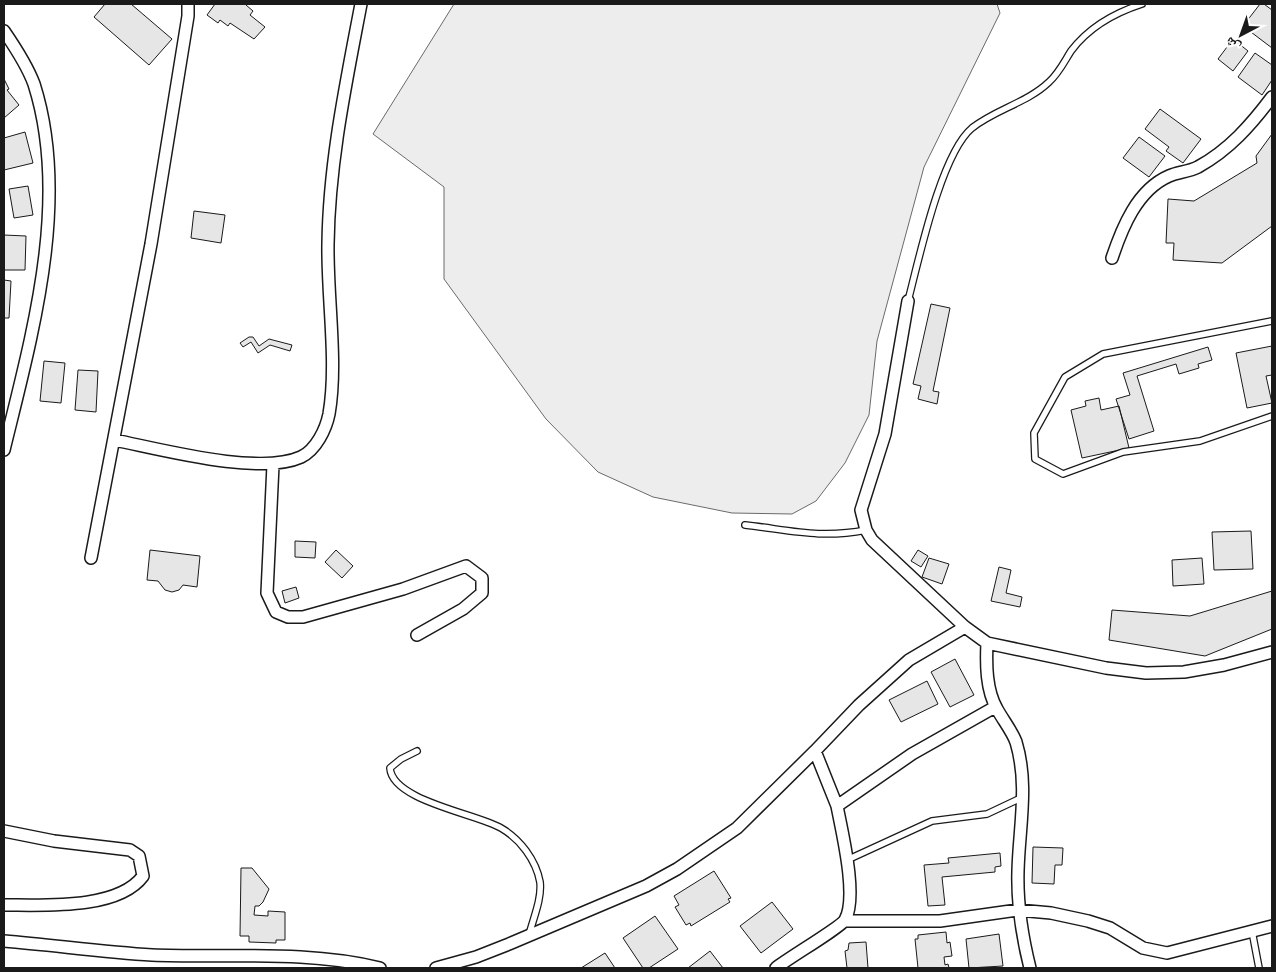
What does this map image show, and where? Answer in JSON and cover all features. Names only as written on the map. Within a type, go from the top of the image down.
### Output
[{"type":"street","points":[[91,558],[151,244],[188,16],[188,4]]},
{"type":"street","points":[[114,440],[178,453],[273,464],[302,457],[315,445],[328,414],[332,353],[328,242],[333,174],[341,111],[361,4]]},
{"type":"street","points":[[4,31],[17,50],[33,83],[46,145],[50,221],[34,318],[4,450]]},
{"type":"street","points":[[1112,258],[1124,226],[1143,197],[1169,176],[1198,166],[1232,143],[1244,133],[1272,97]]},
{"type":"street","points":[[908,300],[885,434],[861,510],[866,530],[872,540],[965,627],[987,642],[1106,668],[1146,673],[1192,671],[1224,665],[1272,652]]},
{"type":"street","points":[[273,464],[266,593],[276,612],[288,617],[303,617],[329,611],[404,590],[466,566],[482,578],[482,593],[463,609],[417,635]]},
{"type":"street","points":[[436,968],[476,957],[528,937],[646,886],[684,865],[737,828],[816,752],[859,705],[909,660],[965,627]]},
{"type":"street","points":[[987,642],[985,667],[995,707],[1015,741],[1022,773],[1023,797],[1018,870],[1018,910],[1030,968]]},
{"type":"street","points":[[837,806],[912,754],[995,707]]},
{"type":"street","points":[[816,752],[837,806],[847,860],[850,901],[845,921]]},
{"type":"street","points":[[4,831],[54,841],[130,850],[139,856],[143,876],[136,886],[92,901],[49,905],[4,905]]},
{"type":"street","points":[[776,968],[845,921],[940,921],[1018,910],[1051,913],[1110,928],[1143,948],[1167,953],[1272,926]]},
{"type":"street","points":[[4,941],[151,954],[282,955],[350,961],[380,968]]},
{"type":"lane","points":[[908,300],[948,164],[964,137],[991,114],[1041,89],[1059,71],[1076,46],[1095,27],[1112,15],[1142,4]]},
{"type":"lane","points":[[1272,320],[1103,354],[1065,377],[1034,433],[1035,460],[1064,474],[1123,452],[1200,441],[1272,416]]},
{"type":"lane","points":[[745,526],[820,535],[840,535],[866,530]]},
{"type":"lane","points":[[418,750],[394,763],[390,768],[393,778],[423,799],[500,827],[530,856],[540,883],[540,895],[528,937]]},
{"type":"lane","points":[[847,860],[932,821],[987,814],[1023,797]]},
{"type":"lane","points":[[1252,930],[1259,968]]},
{"type":"shaded area","points":[[454,4],[997,4],[1000,13],[924,167],[877,341],[869,415],[845,463],[816,501],[792,514],[732,513],[653,497],[598,472],[546,419],[444,279],[444,187],[373,134]]},
{"type":"building","points":[[105,4],[131,4],[172,39],[149,65],[94,17]]},
{"type":"building","points":[[215,4],[247,4],[253,11],[250,15],[265,27],[254,39],[230,23],[228,26],[220,20],[218,23],[207,15]]},
{"type":"building","points":[[1260,4],[1264,4],[1272,10],[1272,48],[1243,26]]},
{"type":"building","points":[[1233,39],[1248,51],[1233,71],[1218,59]]},
{"type":"building","points":[[1255,53],[1272,65],[1272,80],[1262,95],[1238,77]]},
{"type":"building","points":[[4,79],[9,89],[7,90],[19,105],[4,118]]},
{"type":"building","points":[[1160,109],[1201,139],[1183,163],[1166,151],[1169,147],[1145,129]]},
{"type":"building","points":[[25,132],[33,163],[4,170],[4,138]]},
{"type":"building","points":[[1272,134],[1272,226],[1222,263],[1173,260],[1174,243],[1166,243],[1168,199],[1194,201],[1257,163],[1256,156]]},
{"type":"building","points":[[1139,137],[1165,156],[1149,177],[1123,158]]},
{"type":"building","points":[[28,186],[33,215],[14,218],[9,189]]},
{"type":"building","points":[[194,211],[225,215],[221,243],[191,238]]},
{"type":"building","points":[[4,235],[26,236],[25,270],[4,270]]},
{"type":"building","points":[[4,280],[11,281],[9,318],[4,318]]},
{"type":"building","points":[[931,304],[950,308],[933,391],[939,392],[937,404],[918,399],[921,386],[913,384]]},
{"type":"building","points":[[249,337],[253,337],[259,346],[269,339],[292,345],[290,351],[270,345],[258,353],[251,342],[243,347],[240,343]]},
{"type":"building","points":[[1272,346],[1272,375],[1266,376],[1272,403],[1247,408],[1236,353]]},
{"type":"building","points":[[1208,347],[1212,360],[1198,364],[1199,368],[1179,374],[1176,364],[1137,376],[1154,431],[1129,439],[1116,399],[1130,395],[1123,373]]},
{"type":"building","points":[[44,361],[65,363],[61,403],[40,401]]},
{"type":"building","points":[[78,370],[98,371],[96,412],[75,410]]},
{"type":"building","points":[[1099,398],[1101,410],[1119,406],[1129,448],[1082,458],[1071,410],[1086,406],[1085,401]]},
{"type":"building","points":[[1251,531],[1253,569],[1214,570],[1212,532]]},
{"type":"building","points":[[295,541],[316,542],[315,558],[295,557]]},
{"type":"building","points":[[150,550],[200,556],[197,587],[183,585],[179,590],[172,592],[165,590],[158,581],[147,580]]},
{"type":"building","points":[[336,550],[353,566],[342,578],[325,562]]},
{"type":"building","points":[[918,550],[928,556],[921,567],[911,561]]},
{"type":"building","points":[[929,558],[949,564],[942,584],[922,577]]},
{"type":"building","points":[[1202,558],[1204,584],[1173,586],[1172,560]]},
{"type":"building","points":[[999,567],[1011,570],[1006,593],[1022,597],[1020,607],[991,601]]},
{"type":"building","points":[[296,587],[299,598],[285,603],[282,591]]},
{"type":"building","points":[[1272,591],[1272,629],[1205,656],[1109,640],[1112,610],[1190,616]]},
{"type":"building","points":[[955,659],[974,695],[950,707],[931,672]]},
{"type":"building","points":[[927,681],[938,704],[901,722],[889,700]]},
{"type":"building","points":[[1033,847],[1063,848],[1062,865],[1055,865],[1054,884],[1032,883]]},
{"type":"building","points":[[1000,853],[1001,866],[995,867],[995,872],[942,877],[945,905],[928,906],[924,865],[949,863],[948,858]]},
{"type":"building","points":[[241,868],[252,868],[269,889],[263,902],[259,906],[255,906],[254,915],[268,916],[268,911],[285,912],[285,940],[276,940],[276,943],[249,942],[249,936],[240,936]]},
{"type":"building","points":[[714,871],[731,898],[728,899],[730,902],[691,926],[690,923],[686,925],[675,907],[679,905],[674,896]]},
{"type":"building","points":[[772,902],[793,929],[761,953],[740,926]]},
{"type":"building","points":[[655,916],[678,949],[649,968],[643,968],[623,938]]},
{"type":"building","points":[[946,932],[947,943],[950,942],[952,956],[944,957],[945,965],[948,964],[949,968],[918,968],[915,939],[918,939],[918,935]]},
{"type":"building","points":[[999,934],[1003,966],[969,968],[966,939]]},
{"type":"building","points":[[866,942],[868,968],[847,968],[845,951],[848,950],[849,943]]},
{"type":"building","points":[[710,951],[723,968],[688,968]]},
{"type":"building","points":[[605,953],[615,968],[581,968]]}]
